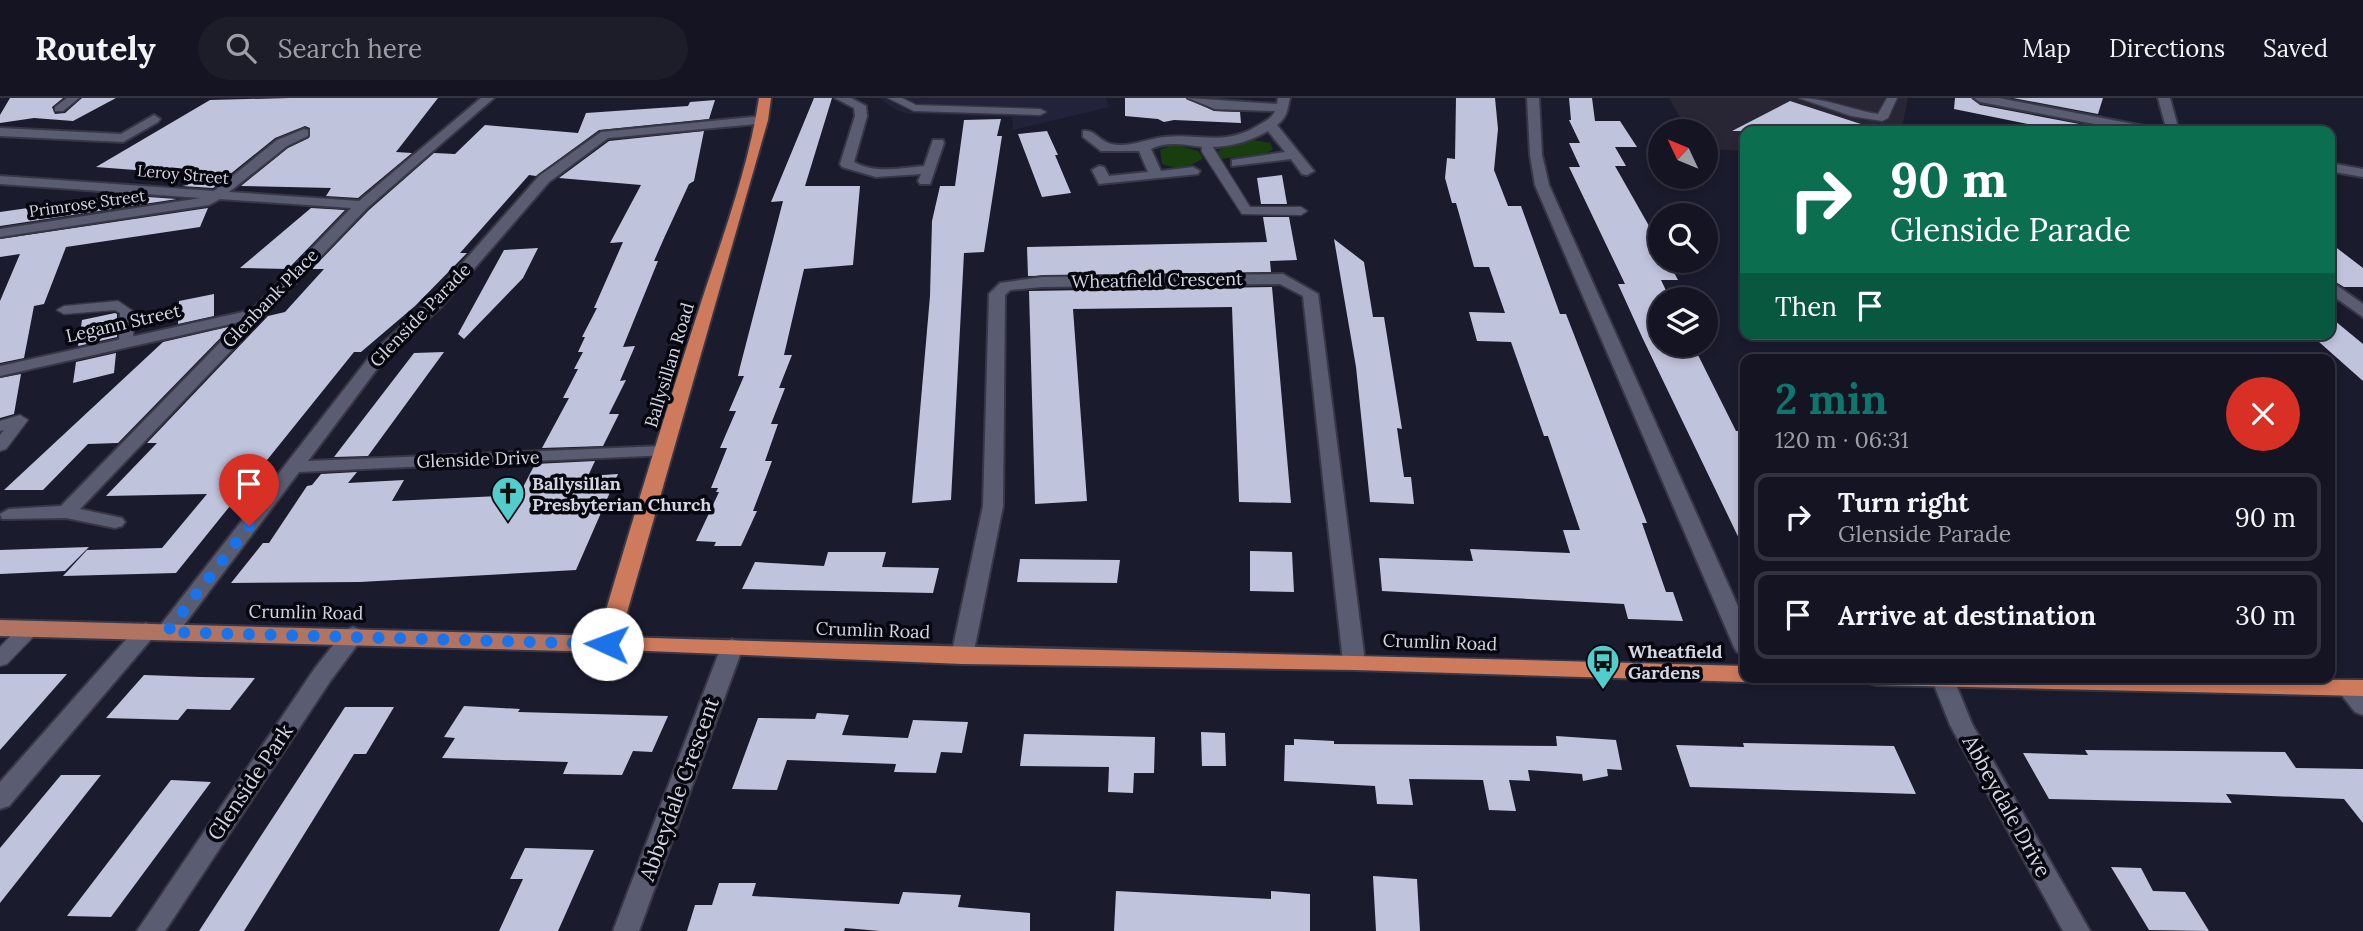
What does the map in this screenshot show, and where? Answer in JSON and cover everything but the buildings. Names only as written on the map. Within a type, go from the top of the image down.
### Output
[{"type":"highway","name":"Ballysillan Road","points":[[607,644],[662,451],[734,220],[762,120],[765,98]]},
{"type":"highway","name":"Crumlin Road","points":[[607,644],[962,656],[1354,662],[1740,674]]},
{"type":"highway","points":[[2148,683],[2355,688]]},
{"type":"main road","name":"Crumlin Road","points":[[0,628],[353,635],[607,644]]},
{"type":"street","name":"Glenbank Place","points":[[66,512],[362,205],[488,98]]},
{"type":"street","points":[[841,98],[860,106],[861,116],[847,164],[854,169],[927,176],[938,143]]},
{"type":"street","points":[[1087,134],[1106,148],[1144,147],[1154,141],[1171,138],[1205,143],[1234,141],[1270,125],[1280,116],[1284,103],[1214,105],[1194,98]]},
{"type":"street","points":[[1533,98],[1536,155],[1542,185],[1740,635]]},
{"type":"street","points":[[1980,98],[2123,126]]},
{"type":"street","points":[[2164,98],[2171,126]]},
{"type":"street","points":[[0,132],[123,138],[154,119]]},
{"type":"street","name":"Glenside Parade","points":[[157,632],[294,467],[380,354],[435,304],[544,179],[605,135],[762,120]]},
{"type":"street","points":[[1270,125],[1307,171]]},
{"type":"street","points":[[219,195],[282,143],[304,132]]},
{"type":"street","points":[[1144,147],[1156,175]]},
{"type":"street","points":[[1237,163],[1294,155]]},
{"type":"street","points":[[2335,168],[2363,173]]},
{"type":"street","points":[[1100,170],[1104,181],[1193,171]]},
{"type":"street","name":"Leroy Street","points":[[0,180],[362,205]]},
{"type":"street","name":"Primrose Street","points":[[0,233],[195,205],[219,195]]},
{"type":"street","name":"Wheatfield Crescent","points":[[962,656],[993,506],[997,294],[1005,286],[1042,282],[1283,279],[1310,293],[1354,662]]},
{"type":"street","points":[[2335,290],[2363,312]]},
{"type":"street","name":"Legann Street","points":[[0,371],[254,314]]},
{"type":"street","name":"Glenside Drive","points":[[294,467],[662,451]]},
{"type":"street","points":[[9,515],[66,512],[115,522]]},
{"type":"street","points":[[0,799],[110,670],[157,632]]},
{"type":"street","name":"Glenside Park","points":[[150,931],[323,674],[353,635]]},
{"type":"street","name":"Abbeydale Crescent","points":[[626,931],[732,647]]},
{"type":"street","name":"Abbeydale Drive","points":[[1944,683],[1961,725],[2077,931]]},
{"type":"street","points":[[2355,688],[2363,706]]},
{"type":"lane","points":[[59,109],[74,98]]},
{"type":"lane","points":[[893,98],[914,108],[1040,112]]},
{"type":"lane","points":[[1001,110],[1008,98]]},
{"type":"lane","points":[[1804,98],[1856,114],[1882,118],[1892,98]]},
{"type":"lane","points":[[1205,143],[1246,211],[1301,211]]},
{"type":"lane","points":[[64,310],[118,305],[127,312],[126,342]]},
{"type":"lane","points":[[0,426],[19,420],[0,446]]},
{"type":"lane","points":[[0,659],[29,629]]},
{"type":"shaded area","points":[[879,98],[1106,98],[1109,107],[1013,130],[1012,117],[909,114],[896,110]]},
{"type":"shaded area","points":[[1669,98],[1908,98],[1902,126],[1740,126],[1740,151],[1718,150],[1718,119],[1681,119]]},
{"type":"green space","points":[[1253,140],[1270,143],[1273,149],[1265,154],[1220,159],[1216,153],[1221,149]]},
{"type":"green space","points":[[1174,144],[1198,151],[1203,158],[1183,167],[1162,164],[1160,150]]},
{"type":"place","name":"Ballysillan Presbyterian Church","points":[[508,523]]},
{"type":"place","name":"Wheatfield Gardens","points":[[1603,691]]},
{"type":"route","points":[[249,526],[167,632],[607,644]]}]
